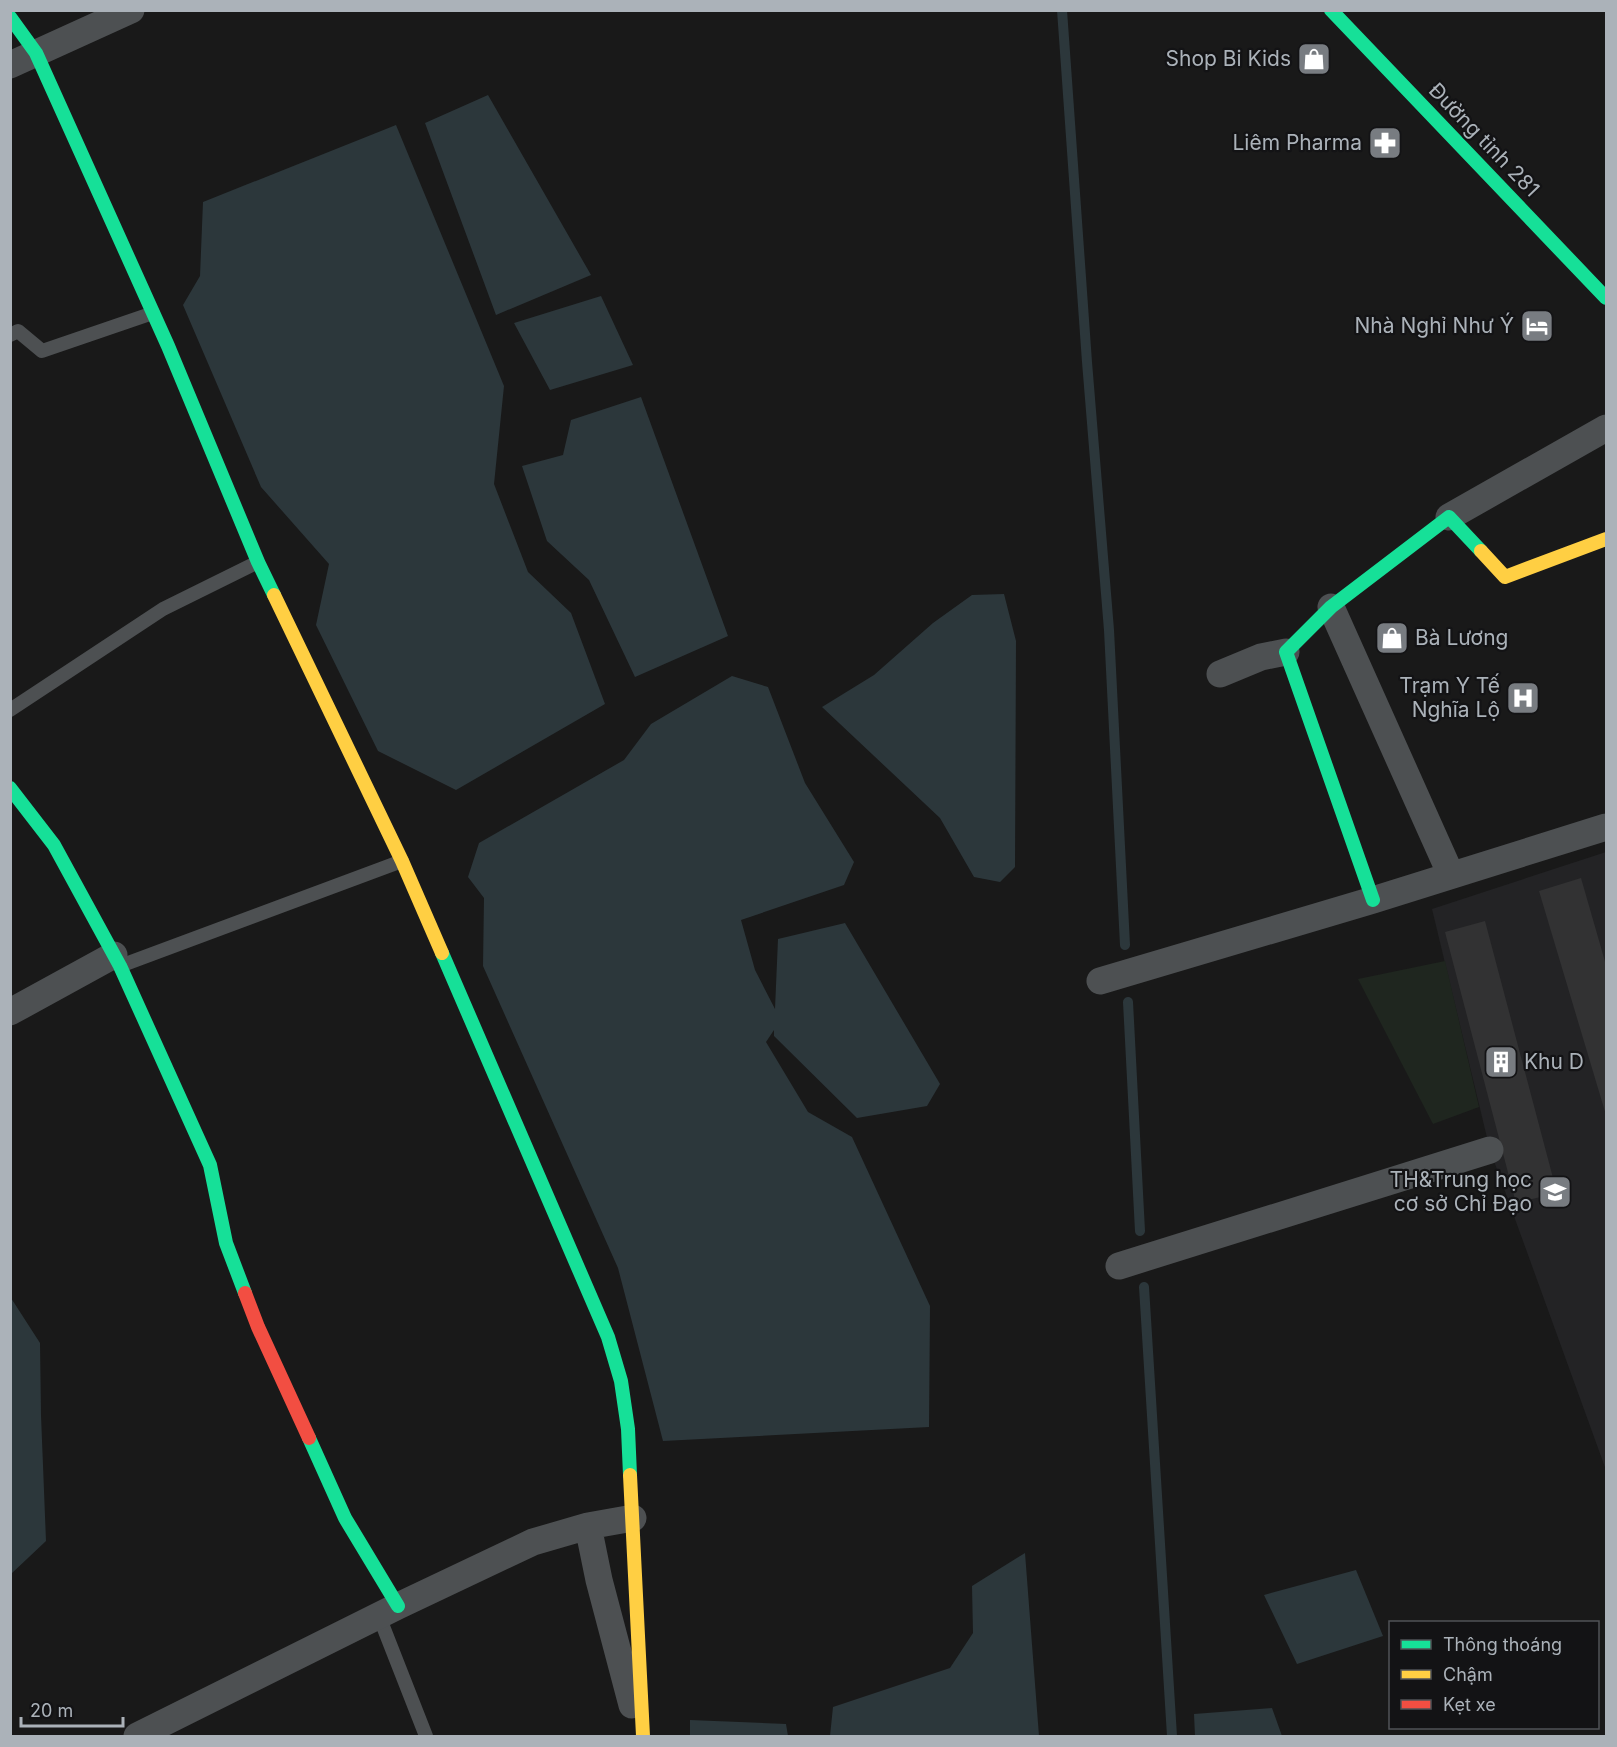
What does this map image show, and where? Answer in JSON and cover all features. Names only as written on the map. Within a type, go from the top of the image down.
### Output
[{"type":"street","points":[[10,65],[131,10]]},
{"type":"street","name":"Đường tỉnh 281","points":[[1331,10],[1606,298]]},
{"type":"street","points":[[10,17],[36,53],[153,313],[258,562],[402,861],[608,1337],[621,1381],[628,1429],[642,1737]]},
{"type":"street","points":[[1220,674],[1261,657],[1286,652],[1331,607],[1449,517],[1606,428]]},
{"type":"street","points":[[1449,517],[1505,577],[1606,539]]},
{"type":"street","points":[[1331,607],[1451,875]]},
{"type":"street","points":[[1286,652],[1373,900]]},
{"type":"street","points":[[10,789],[54,845],[117,961],[210,1164],[226,1243],[258,1327],[388,1611]]},
{"type":"street","points":[[1100,981],[1373,900],[1606,827]]},
{"type":"street","points":[[10,1012],[117,961]]},
{"type":"street","points":[[1119,1266],[1490,1150]]},
{"type":"street","points":[[137,1737],[388,1611],[533,1542],[588,1526],[633,1518]]},
{"type":"street","points":[[588,1526],[599,1581],[642,1737]]},
{"type":"lane","points":[[10,335],[18,331],[42,351],[153,313]]},
{"type":"lane","points":[[10,710],[163,609],[258,562]]},
{"type":"lane","points":[[117,961],[402,861]]},
{"type":"lane","points":[[388,1611],[426,1737]]},
{"type":"shaded area","points":[[488,95],[591,275],[496,315],[425,123]]},
{"type":"shaded area","points":[[396,125],[504,386],[494,484],[528,572],[571,613],[605,704],[456,790],[378,751],[316,625],[329,564],[261,487],[183,305],[200,276],[203,202]]},
{"type":"shaded area","points":[[601,296],[633,365],[550,390],[514,323]]},
{"type":"shaded area","points":[[641,397],[728,636],[635,677],[589,580],[547,541],[522,466],[563,455],[571,420]]},
{"type":"shaded area","points":[[1004,594],[1016,641],[1015,867],[1000,882],[974,877],[940,818],[822,707],[874,675],[933,623],[972,595]]},
{"type":"shaded area","points":[[732,676],[768,687],[805,783],[854,862],[844,885],[741,920],[755,970],[775,1009],[778,939],[845,923],[940,1084],[927,1106],[857,1118],[774,1036],[774,1030],[766,1042],[808,1112],[852,1137],[930,1306],[929,1427],[663,1441],[618,1268],[483,966],[484,898],[468,877],[479,843],[624,760],[651,724]]},
{"type":"shaded area","name":"TH&Trung học cơ sở Chỉ Đạo","points":[[1606,852],[1606,1470],[1490,1150],[1432,909]]},
{"type":"shaded area","points":[[1445,961],[1479,1107],[1433,1124],[1358,979]]},
{"type":"shaded area","points":[[11,1298],[40,1343],[46,1541],[11,1574]]},
{"type":"shaded area","points":[[1025,1553],[1039,1736],[830,1736],[833,1707],[950,1668],[973,1633],[972,1586]]},
{"type":"shaded area","points":[[1356,1570],[1383,1636],[1297,1664],[1264,1595]]},
{"type":"shaded area","points":[[1272,1708],[1282,1736],[1195,1736],[1194,1714]]},
{"type":"shaded area","points":[[690,1720],[786,1724],[788,1736],[690,1736]]},
{"type":"building","points":[[1581,878],[1606,965],[1606,1115],[1539,891]]},
{"type":"building","name":"Khu D","points":[[1485,921],[1557,1193],[1516,1203],[1445,932]]},
{"type":"waterway","points":[[1062,10],[1109,630],[1125,945]]},
{"type":"waterway","points":[[1128,1002],[1140,1231]]},
{"type":"waterway","points":[[1144,1287],[1172,1736]]},
{"type":"traffic: fast","points":[[1331,10],[1606,298]]},
{"type":"traffic: fast","points":[[10,17],[36,53],[168,346],[274,595]]},
{"type":"traffic: fast","points":[[1373,900],[1286,652],[1331,607],[1449,517],[1481,551]]},
{"type":"traffic: fast","points":[[10,788],[54,845],[120,966],[210,1165],[226,1243],[245,1293]]},
{"type":"traffic: fast","points":[[442,953],[608,1337],[621,1381],[628,1429],[630,1475]]},
{"type":"traffic: fast","points":[[309,1438],[345,1518],[398,1606]]},
{"type":"traffic: slow","points":[[1481,551],[1505,577],[1606,539]]},
{"type":"traffic: slow","points":[[274,595],[402,861],[442,953]]},
{"type":"traffic: slow","points":[[630,1475],[643,1736]]},
{"type":"traffic: jam","points":[[245,1293],[258,1327],[309,1438]]},
{"type":"place","name":"Shop Bi Kids","points":[[1314,59]]},
{"type":"place","name":"Liêm Pharma","points":[[1385,143]]},
{"type":"place","name":"Nhà Nghỉ Như Ý","points":[[1537,326]]},
{"type":"place","name":"Bà Lương","points":[[1392,638]]},
{"type":"place","name":"Trạm Y Tế Nghĩa Lộ","points":[[1523,698]]},
{"type":"place","name":"Khu D","points":[[1501,1062]]},
{"type":"place","name":"TH&Trung học cơ sở Chỉ Đạo","points":[[1555,1192]]}]
